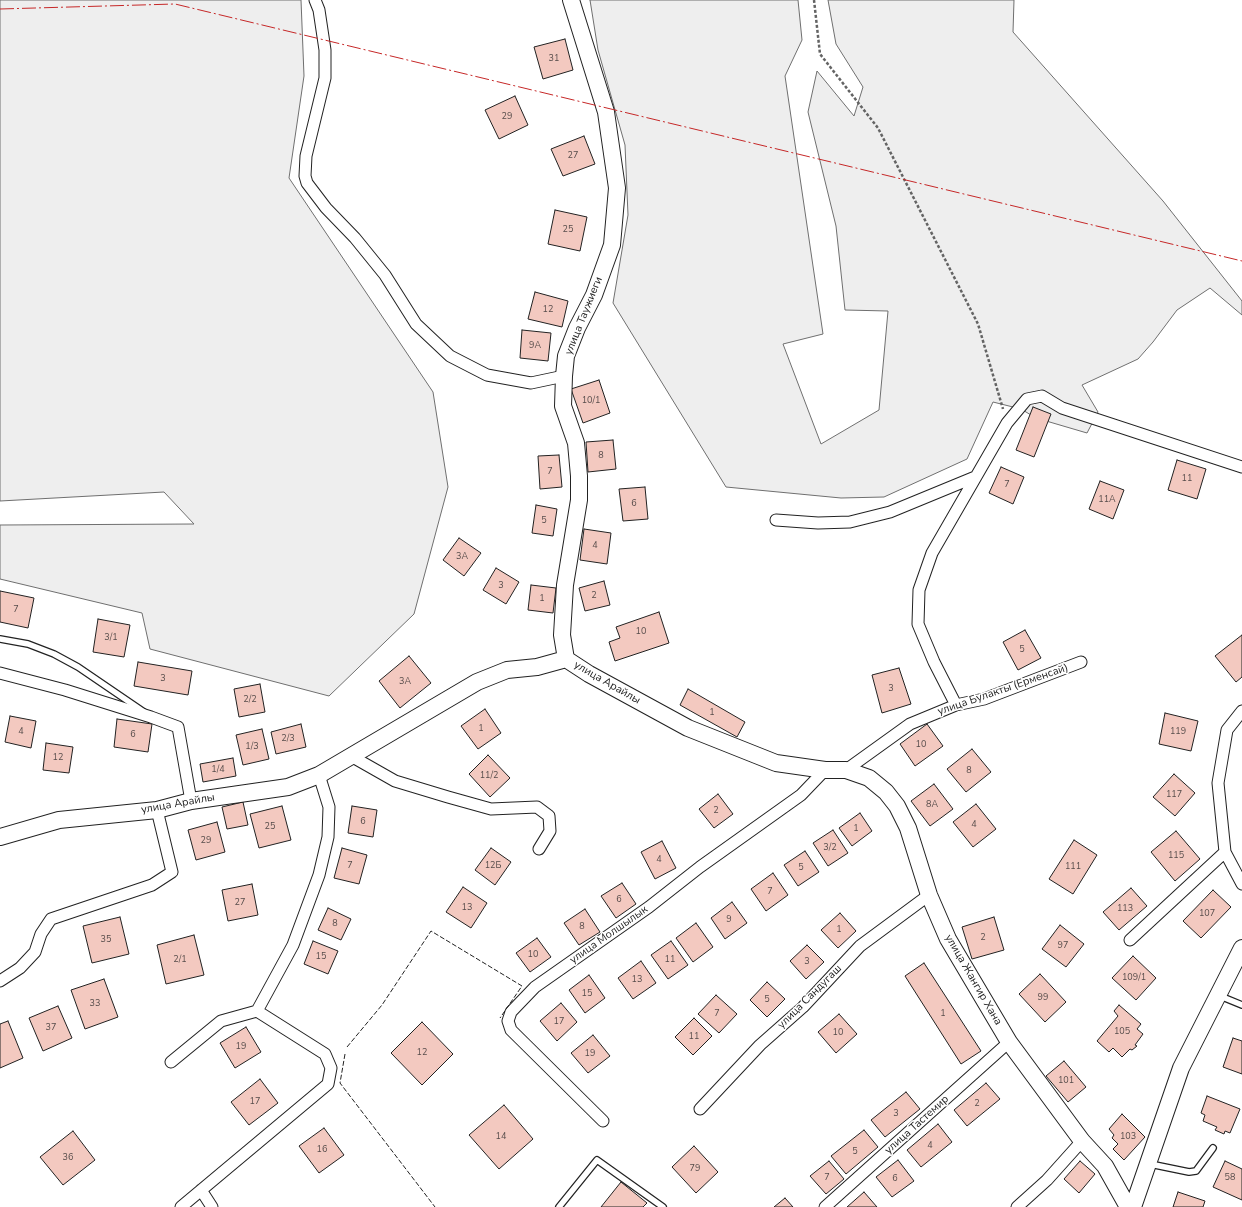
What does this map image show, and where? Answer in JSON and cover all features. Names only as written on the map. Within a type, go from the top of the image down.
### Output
[{"type":"street","points":[[315,0],[319,10],[325,50],[325,78],[306,156],[305,176],[307,183],[326,208],[355,238],[385,275],[416,324],[450,356],[487,375],[531,383],[564,376]]},
{"type":"street","name":"улица Таужиеги","points":[[566,659],[562,635],[565,585],[579,500],[579,476],[576,443],[563,406],[566,356],[594,296],[612,244],[617,188],[606,112],[572,0]]},
{"type":"street","points":[[956,705],[934,662],[918,624],[919,590],[932,553],[1008,423],[1027,399],[1042,396],[1062,408],[1242,467]]},
{"type":"street","points":[[776,520],[818,523],[850,522],[890,512],[976,477]]},
{"type":"street","name":"улица Арайлы","points":[[0,837],[59,820],[157,810],[190,801],[288,787],[319,775],[477,682],[507,670],[537,667],[566,659],[589,674],[688,728],[776,763],[825,770]]},
{"type":"street","name":"улица Булакты (Ерменсай)","points":[[846,770],[910,724],[956,705],[984,699],[1081,662]]},
{"type":"street","points":[[0,673],[151,717],[178,727],[190,801]]},
{"type":"street","points":[[1242,711],[1227,730],[1218,783],[1225,852],[1242,884]]},
{"type":"street","points":[[351,756],[395,781],[448,798],[491,809],[537,807],[550,816],[550,830],[539,849]]},
{"type":"street","name":"улица Жангир Хана","points":[[825,770],[846,770],[869,778],[886,792],[897,806],[910,834],[930,895],[948,939],[1009,1042],[1082,1141],[1105,1166],[1128,1207]]},
{"type":"street","name":"улица Молшылык","points":[[602,1121],[511,1030],[508,1022],[511,1012],[535,987],[649,907],[700,867],[801,795],[825,770]]},
{"type":"street","points":[[171,1062],[221,1022],[257,1011],[293,945],[319,875],[328,837],[329,807],[319,775]]},
{"type":"street","points":[[0,981],[20,968],[34,952],[41,934],[51,919],[152,885],[172,872],[157,810]]},
{"type":"street","points":[[1130,940],[1225,852]]},
{"type":"street","name":"улица Сандугаш","points":[[700,1109],[760,1045],[803,1007],[860,946],[930,895]]},
{"type":"street","points":[[1133,1207],[1181,1068],[1242,948]]},
{"type":"street","points":[[180,1207],[328,1084],[331,1068],[325,1054],[257,1011]]},
{"type":"street","name":"улица Тастемир","points":[[825,1207],[1009,1042]]},
{"type":"street","points":[[1016,1207],[1047,1180],[1082,1141]]},
{"type":"street","points":[[201,1190],[212,1207]]},
{"type":"lane","points":[[0,639],[28,644],[54,654],[123,697],[151,717]]},
{"type":"lane","points":[[1218,996],[1242,1005]]},
{"type":"lane","points":[[1148,1164],[1189,1172],[1196,1171],[1213,1148]]},
{"type":"lane","points":[[559,1207],[597,1160],[601,1161],[663,1207]]},
{"type":"path","points":[[814,0],[820,54],[878,128],[978,324],[1008,423]]},
{"type":"shaded area","points":[[0,0],[301,0],[304,76],[289,178],[433,392],[448,487],[414,614],[329,696],[150,649],[142,613],[0,579],[0,525],[194,524],[164,492],[0,501]]},
{"type":"shaded area","points":[[590,0],[798,0],[802,40],[785,76],[823,334],[783,344],[821,444],[879,410],[888,311],[845,310],[836,226],[808,112],[817,71],[854,116],[863,87],[836,44],[828,0],[1014,0],[1013,32],[1163,201],[1242,301],[1242,315],[1210,288],[1177,310],[1138,359],[1082,385],[1098,412],[1087,433],[1036,418],[1021,409],[993,402],[967,459],[884,497],[841,498],[726,487],[613,303],[628,215],[625,145],[598,50]]},
{"type":"building","points":[[565,39],[573,70],[543,79],[534,47]]},
{"type":"building","points":[[515,96],[528,125],[499,139],[485,110]]},
{"type":"building","points":[[584,136],[595,164],[563,176],[551,149]]},
{"type":"building","points":[[555,210],[587,217],[580,251],[548,244]]},
{"type":"building","points":[[535,292],[568,301],[562,327],[528,319]]},
{"type":"building","points":[[522,330],[551,333],[548,361],[520,358]]},
{"type":"building","points":[[599,380],[610,413],[583,423],[571,389]]},
{"type":"building","points":[[1033,407],[1051,414],[1034,457],[1016,450]]},
{"type":"building","points":[[613,440],[616,469],[588,472],[586,442]]},
{"type":"building","points":[[559,455],[562,487],[540,489],[538,456]]},
{"type":"building","points":[[1177,460],[1206,469],[1197,499],[1168,490]]},
{"type":"building","points":[[1001,467],[1024,477],[1013,504],[989,493]]},
{"type":"building","points":[[1100,481],[1124,490],[1113,519],[1089,509]]},
{"type":"building","points":[[645,487],[648,519],[623,521],[619,489]]},
{"type":"building","points":[[536,505],[557,509],[553,536],[532,533]]},
{"type":"building","points":[[584,529],[611,533],[607,564],[580,560]]},
{"type":"building","points":[[459,538],[481,553],[464,576],[443,560]]},
{"type":"building","points":[[496,568],[519,582],[506,604],[483,590]]},
{"type":"building","points":[[604,581],[610,605],[585,611],[579,588]]},
{"type":"building","points":[[531,585],[556,588],[553,613],[528,610]]},
{"type":"building","points":[[0,591],[34,598],[28,628],[0,622]]},
{"type":"building","points":[[659,612],[669,643],[615,661],[609,642],[620,638],[616,627]]},
{"type":"building","points":[[98,619],[130,625],[124,657],[93,652]]},
{"type":"building","points":[[1025,630],[1041,658],[1018,670],[1003,642]]},
{"type":"building","points":[[1242,635],[1242,677],[1236,682],[1215,656]]},
{"type":"building","points":[[409,656],[431,683],[400,708],[379,681]]},
{"type":"building","points":[[138,662],[192,671],[188,695],[134,686]]},
{"type":"building","points":[[899,668],[911,704],[882,713],[872,675]]},
{"type":"building","points":[[260,684],[265,712],[239,717],[234,689]]},
{"type":"building","points":[[688,689],[745,722],[737,737],[680,705]]},
{"type":"building","points":[[485,709],[501,733],[478,749],[461,726]]},
{"type":"building","points":[[1165,713],[1198,721],[1191,751],[1159,744]]},
{"type":"building","points":[[10,716],[36,721],[31,748],[5,742]]},
{"type":"building","points":[[117,719],[152,724],[148,752],[114,747]]},
{"type":"building","points":[[301,724],[306,747],[276,754],[271,732]]},
{"type":"building","points":[[927,724],[943,746],[915,766],[900,744]]},
{"type":"building","points":[[262,729],[269,759],[243,765],[236,735]]},
{"type":"building","points":[[46,743],[73,747],[69,773],[43,770]]},
{"type":"building","points":[[972,749],[991,772],[966,792],[947,769]]},
{"type":"building","points":[[488,755],[510,778],[490,797],[469,774]]},
{"type":"building","points":[[233,758],[236,776],[203,782],[200,764]]},
{"type":"building","points":[[1174,774],[1195,793],[1175,816],[1153,797]]},
{"type":"building","points":[[934,784],[953,809],[930,826],[911,801]]},
{"type":"building","points":[[718,794],[733,814],[714,828],[699,809]]},
{"type":"building","points":[[243,802],[248,825],[227,829],[222,807]]},
{"type":"building","points":[[976,804],[996,829],[973,847],[953,822]]},
{"type":"building","points":[[282,806],[291,840],[259,848],[250,814]]},
{"type":"building","points":[[352,806],[377,810],[373,837],[348,833]]},
{"type":"building","points":[[860,813],[872,831],[852,846],[839,828]]},
{"type":"building","points":[[217,822],[225,852],[196,860],[188,830]]},
{"type":"building","points":[[833,830],[848,853],[828,866],[813,843]]},
{"type":"building","points":[[1176,831],[1200,859],[1175,881],[1151,852]]},
{"type":"building","points":[[1074,840],[1097,855],[1073,894],[1049,879]]},
{"type":"building","points":[[662,841],[676,868],[655,879],[641,852]]},
{"type":"building","points":[[342,848],[367,855],[359,884],[334,878]]},
{"type":"building","points":[[491,848],[511,862],[495,885],[475,870]]},
{"type":"building","points":[[805,851],[819,872],[798,886],[784,865]]},
{"type":"building","points":[[773,873],[788,895],[766,911],[751,889]]},
{"type":"building","points":[[622,883],[636,904],[616,918],[601,896]]},
{"type":"building","points":[[252,884],[258,915],[228,921],[222,890]]},
{"type":"building","points":[[463,887],[487,903],[471,928],[446,912]]},
{"type":"building","points":[[1131,888],[1147,906],[1119,930],[1103,912]]},
{"type":"building","points":[[1213,890],[1231,907],[1201,938],[1183,921]]},
{"type":"building","points":[[732,902],[747,923],[725,939],[711,918]]},
{"type":"building","points":[[328,908],[351,919],[341,940],[318,930]]},
{"type":"building","points":[[585,909],[600,932],[579,945],[564,923]]},
{"type":"building","points":[[840,913],[856,931],[838,948],[821,930]]},
{"type":"building","points":[[120,917],[129,954],[92,963],[83,926]]},
{"type":"building","points":[[994,917],[1004,950],[972,959],[962,927]]},
{"type":"building","points":[[696,923],[713,947],[693,962],[676,938]]},
{"type":"building","points":[[1060,925],[1084,944],[1066,967],[1042,949]]},
{"type":"building","points":[[194,935],[204,975],[166,984],[157,945]]},
{"type":"building","points":[[537,938],[551,957],[530,972],[516,953]]},
{"type":"building","points":[[313,941],[338,951],[328,974],[304,964]]},
{"type":"building","points":[[671,941],[688,965],[668,979],[651,955]]},
{"type":"building","points":[[807,945],[824,962],[806,979],[790,961]]},
{"type":"building","points":[[1133,956],[1156,978],[1136,1000],[1112,978]]},
{"type":"building","points":[[641,961],[656,983],[633,999],[618,978]]},
{"type":"building","points":[[924,963],[981,1051],[961,1064],[905,976]]},
{"type":"building","points":[[1040,974],[1066,1002],[1045,1022],[1019,994]]},
{"type":"building","points":[[589,975],[605,998],[585,1013],[569,990]]},
{"type":"building","points":[[104,979],[118,1017],[85,1029],[71,990]]},
{"type":"building","points":[[767,982],[785,999],[767,1017],[750,1000]]},
{"type":"building","points":[[716,995],[737,1014],[719,1033],[698,1014]]},
{"type":"building","points":[[561,1003],[577,1022],[557,1041],[540,1021]]},
{"type":"building","points":[[1119,1005],[1141,1024],[1137,1029],[1143,1034],[1135,1045],[1137,1046],[1132,1050],[1130,1049],[1122,1057],[1113,1048],[1109,1052],[1097,1041],[1118,1016],[1114,1011]]},
{"type":"building","points":[[58,1006],[72,1038],[43,1051],[29,1018]]},
{"type":"building","points":[[839,1014],[857,1034],[836,1053],[818,1032]]},
{"type":"building","points":[[694,1018],[712,1036],[693,1055],[675,1037]]},
{"type":"building","points":[[8,1021],[23,1058],[0,1068],[0,1024]]},
{"type":"building","points":[[422,1022],[453,1054],[422,1085],[391,1053]]},
{"type":"building","points":[[246,1027],[261,1052],[235,1068],[220,1043]]},
{"type":"building","points":[[593,1035],[610,1056],[588,1073],[571,1053]]},
{"type":"building","points":[[1233,1038],[1242,1041],[1242,1074],[1223,1067]]},
{"type":"building","points":[[1064,1061],[1086,1087],[1068,1102],[1046,1076]]},
{"type":"building","points":[[260,1079],[278,1103],[249,1125],[231,1102]]},
{"type":"building","points":[[986,1083],[1000,1099],[967,1126],[954,1110]]},
{"type":"building","points":[[906,1092],[920,1109],[885,1137],[871,1120]]},
{"type":"building","points":[[1207,1096],[1240,1109],[1230,1133],[1225,1131],[1224,1134],[1215,1130],[1217,1127],[1203,1121],[1205,1115],[1201,1113]]},
{"type":"building","points":[[504,1105],[533,1139],[499,1169],[469,1135]]},
{"type":"building","points":[[1122,1114],[1145,1137],[1124,1160],[1113,1149],[1118,1144],[1112,1138],[1114,1135],[1109,1129]]},
{"type":"building","points":[[938,1124],[952,1142],[921,1167],[907,1150]]},
{"type":"building","points":[[324,1128],[344,1155],[319,1173],[299,1146]]},
{"type":"building","points":[[864,1130],[878,1147],[846,1174],[831,1156]]},
{"type":"building","points":[[73,1131],[95,1160],[63,1185],[40,1157]]},
{"type":"building","points":[[694,1146],[718,1172],[696,1193],[672,1167]]},
{"type":"building","points":[[898,1160],[914,1181],[892,1197],[876,1177]]},
{"type":"building","points":[[829,1161],[844,1179],[826,1194],[810,1176]]},
{"type":"building","points":[[1080,1161],[1095,1174],[1079,1193],[1064,1179]]},
{"type":"building","points":[[1225,1161],[1242,1169],[1242,1200],[1213,1187]]},
{"type":"building","points":[[621,1182],[647,1203],[643,1207],[601,1207]]},
{"type":"building","points":[[864,1192],[877,1207],[847,1207]]},
{"type":"building","points":[[1178,1192],[1205,1201],[1203,1207],[1173,1207]]},
{"type":"building","points":[[785,1198],[793,1207],[774,1207]]},
{"type":"fence","points":[[347,1047],[382,1005],[431,931],[522,986],[500,1018]]},
{"type":"fence","points":[[345,1054],[340,1083],[435,1207]]},
{"type":"power","points":[[0,9],[175,4],[1242,261]]}]
